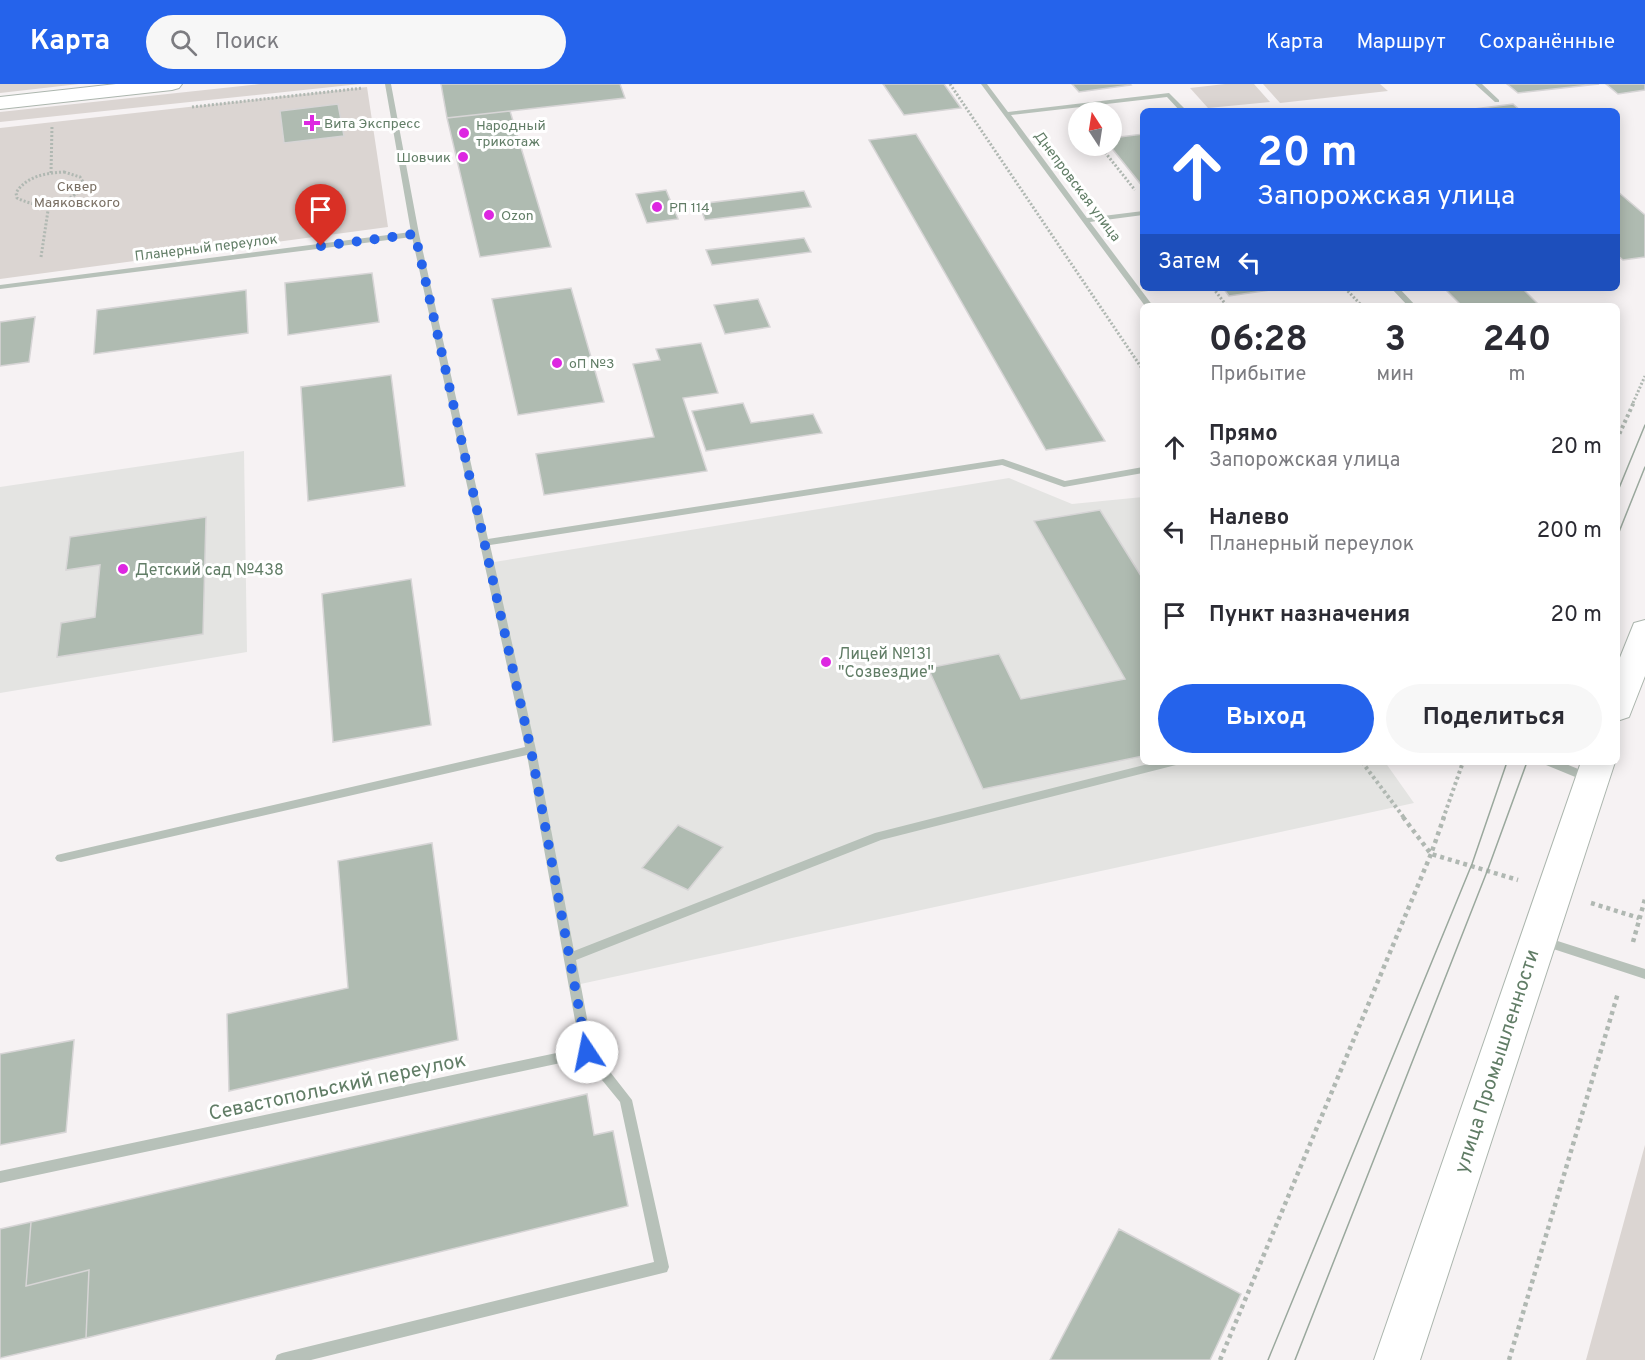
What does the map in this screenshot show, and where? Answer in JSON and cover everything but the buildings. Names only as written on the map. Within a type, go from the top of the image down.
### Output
[{"type":"main road","points":[[0,103],[172,84]]},
{"type":"main road","points":[[1620,701],[1645,631]]},
{"type":"main road","name":"улица Промышленности","points":[[1397,1360],[1595,770]]},
{"type":"street","points":[[282,1360],[662,1267],[626,1100],[587,1052],[531,750],[415,234],[388,84]]},
{"type":"street","name":"Днепровская улица","points":[[984,84],[1147,303]]},
{"type":"street","points":[[1478,84],[1497,100]]},
{"type":"street","points":[[1006,114],[1167,92],[1181,108]]},
{"type":"street","points":[[1085,220],[1140,213]]},
{"type":"street","name":"Планерный переулок","points":[[0,287],[415,234]]},
{"type":"street","points":[[1398,291],[1409,303]]},
{"type":"street","points":[[485,543],[1003,462],[1064,484],[1140,471]]},
{"type":"street","points":[[61,858],[531,750]]},
{"type":"street","points":[[568,958],[879,836],[1160,765]]},
{"type":"street","points":[[1567,765],[1595,770]]},
{"type":"street","points":[[1537,939],[1645,974]]},
{"type":"street","name":"Севастопольский переулок","points":[[0,1177],[587,1052]]},
{"type":"path","points":[[191,107],[388,84]]},
{"type":"path","points":[[950,84],[1140,366]]},
{"type":"path","points":[[51,173],[52,122]]},
{"type":"path","points":[[1108,156],[1136,191]]},
{"type":"path","points":[[51,173],[73,174],[80,177],[85,185],[76,195],[49,204],[23,202],[17,198],[16,194],[24,183],[51,173]]},
{"type":"path","points":[[37,282],[49,204]]},
{"type":"path","points":[[1215,291],[1225,303]]},
{"type":"path","points":[[1348,291],[1359,303]]},
{"type":"path","points":[[1620,432],[1645,376]]},
{"type":"path","points":[[1364,765],[1431,854],[1472,864],[1639,918]]},
{"type":"path","points":[[1220,1360],[1431,854],[1462,765]]},
{"type":"path","points":[[1509,1360],[1645,899]]},
{"type":"shaded area","name":"Детский сад №438","points":[[244,451],[247,652],[0,693],[0,487]]},
{"type":"shaded area","name":"Лицей №131 \"Созвездие\"","points":[[1009,478],[1072,504],[1140,497],[1140,765],[1387,765],[1414,803],[576,985],[488,563]]},
{"type":"green space","points":[[0,84],[79,84],[0,93]]},
{"type":"green space","points":[[260,84],[360,84],[0,122],[0,112]]},
{"type":"green space","points":[[1225,84],[1254,84],[1270,102],[1208,108],[1190,88]]},
{"type":"green space","points":[[1263,84],[1380,84],[1388,91],[1280,103]]},
{"type":"green space","name":"Сквер Маяковского","points":[[367,87],[388,227],[0,279],[0,128]]},
{"type":"green space","points":[[1645,1145],[1645,1360],[1586,1360]]},
{"type":"tram line","points":[[1620,486],[1645,425]]},
{"type":"tram line","points":[[1620,530],[1645,467]]},
{"type":"tram line","points":[[1268,1360],[1472,864],[1506,765]]},
{"type":"tram line","points":[[1295,1360],[1488,869],[1526,765]]},
{"type":"place","name":"Вита Экспресс","points":[[312,123]]},
{"type":"place","name":"Народный трикотаж","points":[[464,133]]},
{"type":"place","name":"Шовчик","points":[[463,157]]},
{"type":"place","name":"РП 114","points":[[657,207]]},
{"type":"place","name":"Ozon","points":[[489,215]]},
{"type":"place","name":"оП №3","points":[[557,363]]},
{"type":"place","name":"Детский сад №438","points":[[123,569]]},
{"type":"place","name":"Лицей №131 \"Созвездие\"","points":[[826,662]]},
{"type":"route","points":[[321,246],[415,234],[531,750],[587,1052]]}]
